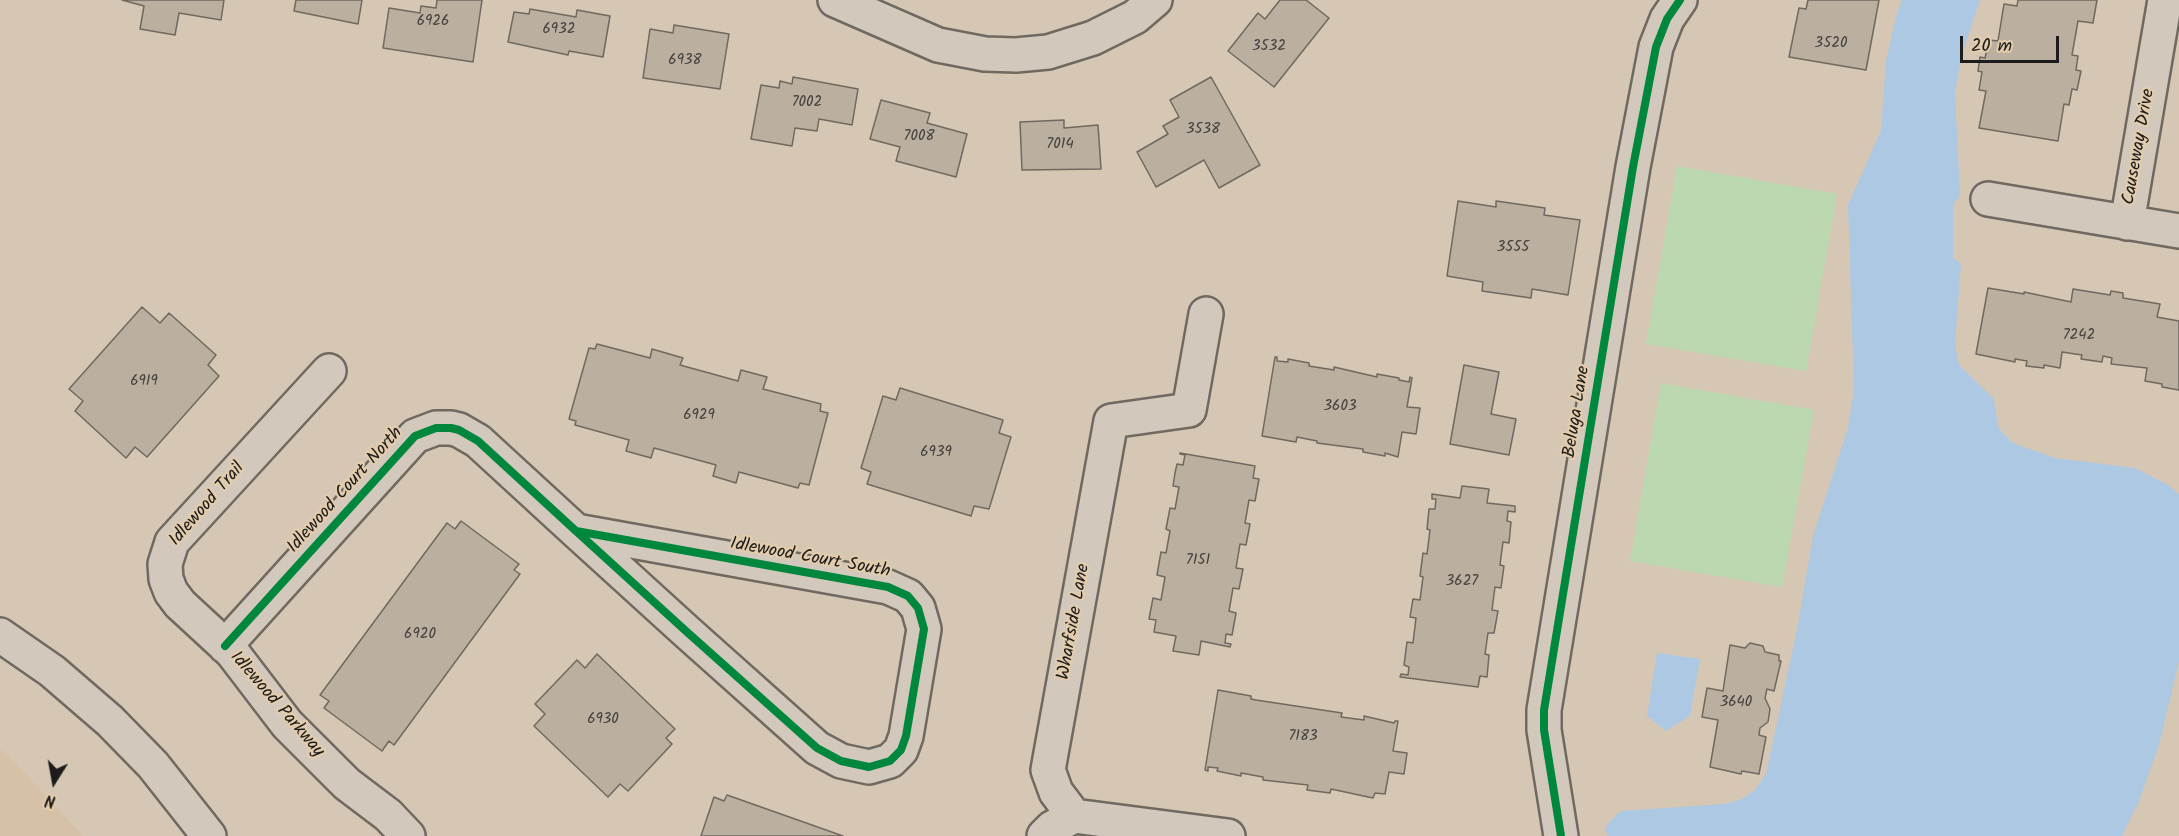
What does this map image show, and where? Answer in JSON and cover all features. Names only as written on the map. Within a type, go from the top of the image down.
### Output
[{"type":"street","points":[[835,0],[939,45],[985,54],[1016,55],[1048,51],[1093,38],[1135,16],[1155,0]]},
{"type":"street","name":"Beluga Lane","points":[[1561,836],[1544,730],[1544,710],[1633,167],[1656,47],[1667,19],[1680,0]]},
{"type":"street","name":"Causeway Drive","points":[[2127,223],[2165,0]]},
{"type":"street","name":"Causeway Drive","points":[[1988,199],[2179,231]]},
{"type":"street","name":"Wharfside Lane","points":[[1074,816],[1056,792],[1048,770],[1111,421],[1190,410],[1206,314]]},
{"type":"street","name":"Idlewood Trail","points":[[225,646],[185,610],[171,592],[165,571],[169,549],[177,536],[329,371]]},
{"type":"street","name":"Idlewood Court North","points":[[225,646],[409,442],[422,432],[436,428],[451,428],[478,441],[748,687]]},
{"type":"street","name":"Idlewood Court South","points":[[576,531],[888,587],[908,596],[918,608],[924,629],[906,736],[901,750],[890,761],[868,767],[830,756],[817,748],[748,687]]},
{"type":"street","points":[[0,635],[52,671],[110,721],[153,765],[210,836]]},
{"type":"street","name":"Idlewood Parkway","points":[[225,646],[287,724],[347,784],[388,815],[408,836]]},
{"type":"street","points":[[1044,836],[1052,828],[1074,816],[1228,836]]},
{"type":"shaded area","points":[[0,750],[5,752],[83,836],[0,836]]},
{"type":"green space","points":[[1677,166],[1837,194],[1806,371],[1646,344]]},
{"type":"green space","points":[[1661,383],[1814,410],[1782,587],[1630,561]]},
{"type":"water","points":[[1902,0],[1980,0],[1962,54],[1955,91],[1960,196],[1953,205],[1953,258],[1961,263],[1955,344],[1959,365],[1993,398],[1999,429],[2013,443],[2055,458],[2135,468],[2168,485],[2179,494],[2179,661],[2159,745],[2139,801],[2122,836],[1608,836],[1605,829],[1621,811],[1724,804],[1742,799],[1754,791],[1766,774],[1797,630],[1813,536],[1848,428],[1854,389],[1848,205],[1881,131],[1886,61]]},
{"type":"water","points":[[1657,653],[1700,659],[1690,716],[1666,731],[1647,716]]},
{"type":"building","points":[[122,0],[224,0],[221,20],[179,13],[175,35],[140,29],[144,6]]},
{"type":"building","points":[[296,0],[362,0],[358,24],[294,11]]},
{"type":"building","points":[[437,0],[482,0],[473,62],[383,48],[389,8],[420,13],[421,6],[436,8]]},
{"type":"building","points":[[1280,0],[1306,0],[1329,18],[1274,87],[1228,51],[1258,13],[1265,19]]},
{"type":"building","points":[[1808,0],[1879,0],[1866,70],[1789,57],[1799,8],[1806,9]]},
{"type":"building","points":[[2018,0],[2097,0],[2093,23],[2078,21],[2072,55],[2078,56],[2076,70],[2081,71],[2077,90],[2072,89],[2069,105],[2064,104],[2058,141],[1979,128],[1986,91],[1979,90],[1982,72],[1978,71],[1980,57],[1985,58],[1989,40],[1998,41],[2004,4],[2017,6]]},
{"type":"building","points":[[530,9],[576,17],[577,10],[610,16],[603,57],[569,51],[568,55],[508,42],[514,12],[529,14]]},
{"type":"building","points":[[674,25],[729,34],[720,89],[643,78],[650,29],[673,33]]},
{"type":"building","points":[[793,77],[858,89],[852,125],[819,119],[817,131],[795,128],[792,146],[751,139],[761,85],[779,88],[780,81],[792,84]]},
{"type":"building","points":[[1211,77],[1260,165],[1219,188],[1204,160],[1156,187],[1137,152],[1168,134],[1163,126],[1179,117],[1170,100]]},
{"type":"building","points":[[881,100],[930,113],[927,123],[967,134],[956,177],[896,161],[900,147],[870,139]]},
{"type":"building","points":[[1064,120],[1064,128],[1098,125],[1101,169],[1022,170],[1020,122]]},
{"type":"building","points":[[1458,201],[1496,207],[1496,201],[1545,208],[1544,215],[1580,220],[1568,295],[1532,289],[1531,298],[1482,291],[1483,282],[1447,276]]},
{"type":"building","points":[[1988,288],[2024,294],[2024,292],[2071,302],[2073,289],[2110,295],[2111,291],[2123,293],[2123,298],[2160,304],[2157,317],[2179,321],[2179,390],[2145,381],[2147,368],[2111,364],[2112,358],[2103,356],[2102,362],[2081,359],[2082,355],[2062,352],[2060,368],[2044,365],[2044,368],[2026,366],[2027,361],[2015,359],[2015,362],[1976,354]]},
{"type":"building","points":[[142,307],[160,323],[169,313],[216,355],[208,365],[219,376],[147,457],[135,447],[126,458],[75,411],[83,401],[69,389]]},
{"type":"building","points":[[597,344],[650,358],[652,349],[683,358],[680,365],[738,381],[741,370],[767,377],[763,389],[821,404],[820,411],[828,413],[809,485],[800,483],[798,488],[739,472],[736,483],[713,476],[716,465],[654,448],[651,458],[626,451],[629,440],[575,425],[576,421],[569,419],[589,348],[595,349]]},
{"type":"building","points":[[1275,357],[1277,361],[1288,362],[1288,359],[1309,363],[1309,366],[1334,370],[1334,367],[1377,377],[1377,374],[1399,378],[1399,380],[1409,382],[1410,377],[1412,378],[1407,407],[1420,408],[1416,434],[1402,432],[1398,457],[1385,453],[1385,456],[1363,452],[1363,449],[1317,443],[1317,441],[1297,437],[1296,442],[1262,436]]},
{"type":"building","points":[[1464,365],[1499,372],[1491,414],[1516,419],[1509,455],[1450,444]]},
{"type":"building","points":[[900,388],[1003,420],[999,433],[1011,437],[989,509],[974,506],[971,516],[867,484],[871,472],[861,468],[883,396],[896,400]]},
{"type":"building","points":[[1180,453],[1255,466],[1253,478],[1259,479],[1255,501],[1249,500],[1245,523],[1250,524],[1246,545],[1240,544],[1236,568],[1243,569],[1239,589],[1233,588],[1229,611],[1236,613],[1232,635],[1226,634],[1225,643],[1231,644],[1230,647],[1201,641],[1199,655],[1173,651],[1176,636],[1154,632],[1156,620],[1149,619],[1153,598],[1161,600],[1165,577],[1157,575],[1161,552],[1166,553],[1170,531],[1166,529],[1170,508],[1175,509],[1179,487],[1173,486],[1175,473],[1177,464],[1183,465],[1185,455]]},
{"type":"building","points":[[1462,486],[1489,489],[1487,503],[1515,506],[1515,512],[1508,511],[1507,521],[1511,522],[1509,543],[1503,542],[1500,565],[1504,566],[1501,588],[1495,587],[1492,610],[1498,611],[1494,633],[1488,633],[1485,654],[1489,655],[1487,677],[1480,676],[1478,687],[1400,677],[1401,674],[1408,675],[1409,667],[1404,665],[1407,642],[1413,643],[1416,618],[1410,617],[1413,599],[1420,600],[1423,553],[1427,554],[1430,530],[1427,529],[1429,509],[1435,509],[1436,499],[1432,499],[1432,494],[1460,498]]},
{"type":"building","points":[[461,521],[519,564],[514,570],[520,574],[394,745],[389,741],[382,751],[324,708],[329,701],[320,695],[447,523],[455,529]]},
{"type":"building","points":[[1750,643],[1763,646],[1765,652],[1779,655],[1779,661],[1781,661],[1774,691],[1767,689],[1765,698],[1770,709],[1768,722],[1760,728],[1759,735],[1766,737],[1759,774],[1742,771],[1741,774],[1710,767],[1718,720],[1702,717],[1707,688],[1723,691],[1730,645],[1745,648]]},
{"type":"building","points":[[597,654],[675,729],[666,738],[672,744],[628,791],[620,784],[608,797],[534,726],[545,714],[535,704],[577,660],[585,668]]},
{"type":"building","points":[[1218,690],[1251,696],[1251,699],[1256,700],[1342,713],[1341,717],[1364,720],[1364,716],[1394,723],[1398,721],[1393,751],[1407,753],[1404,774],[1389,772],[1385,794],[1375,793],[1373,798],[1331,789],[1330,793],[1307,790],[1308,785],[1263,780],[1263,777],[1241,773],[1241,776],[1217,771],[1218,768],[1208,767],[1208,771],[1205,770]]},
{"type":"building","points":[[727,795],[843,836],[701,836],[714,797],[724,801]]},
{"type":"cycle path","points":[[1561,836],[1544,730],[1544,710],[1633,167],[1656,47],[1667,19],[1680,0]]},
{"type":"cycle path","points":[[225,646],[415,436],[436,428],[451,428],[478,441],[576,531],[687,632],[817,748],[841,761],[869,767],[890,761],[901,750],[906,736],[924,629],[918,608],[908,596],[888,587],[576,531]]}]
